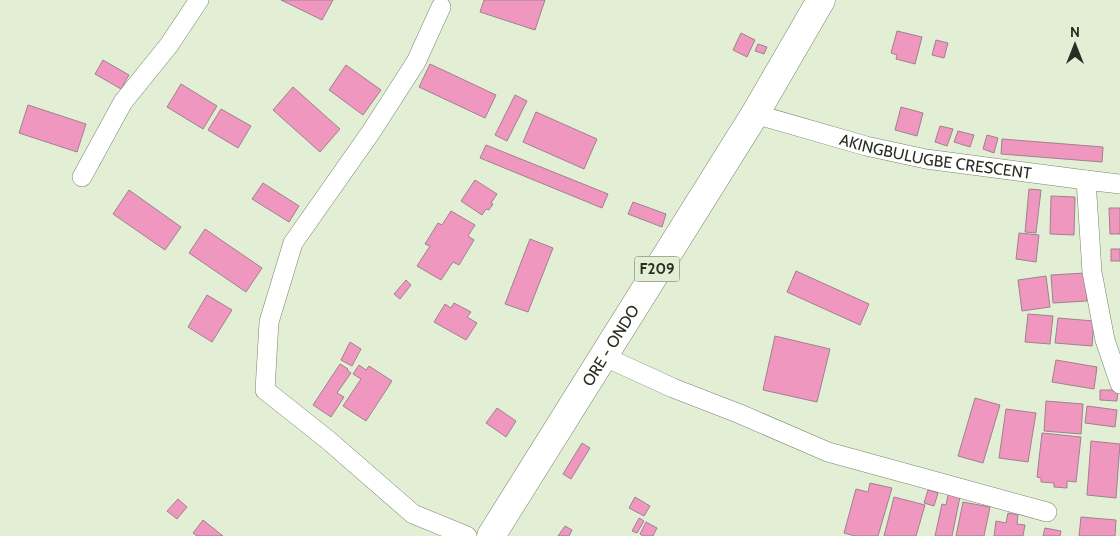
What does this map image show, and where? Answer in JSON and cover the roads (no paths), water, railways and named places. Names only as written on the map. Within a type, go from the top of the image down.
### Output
[{"type":"main road","name":"ORE - ONDO","points":[[491,536],[755,114],[821,0]]},
{"type":"street","points":[[82,177],[123,102],[169,45],[199,0]]},
{"type":"street","points":[[441,7],[416,62],[371,132],[293,243],[268,322],[265,390],[328,440],[413,514],[467,536]]},
{"type":"street","name":"AKINGBULUGBE CRESCENT","points":[[755,114],[866,146],[926,159],[1120,184]]},
{"type":"street","points":[[1086,180],[1092,272],[1105,340],[1120,384]]},
{"type":"street","points":[[603,356],[673,388],[740,414],[828,452],[1047,512]]}]
